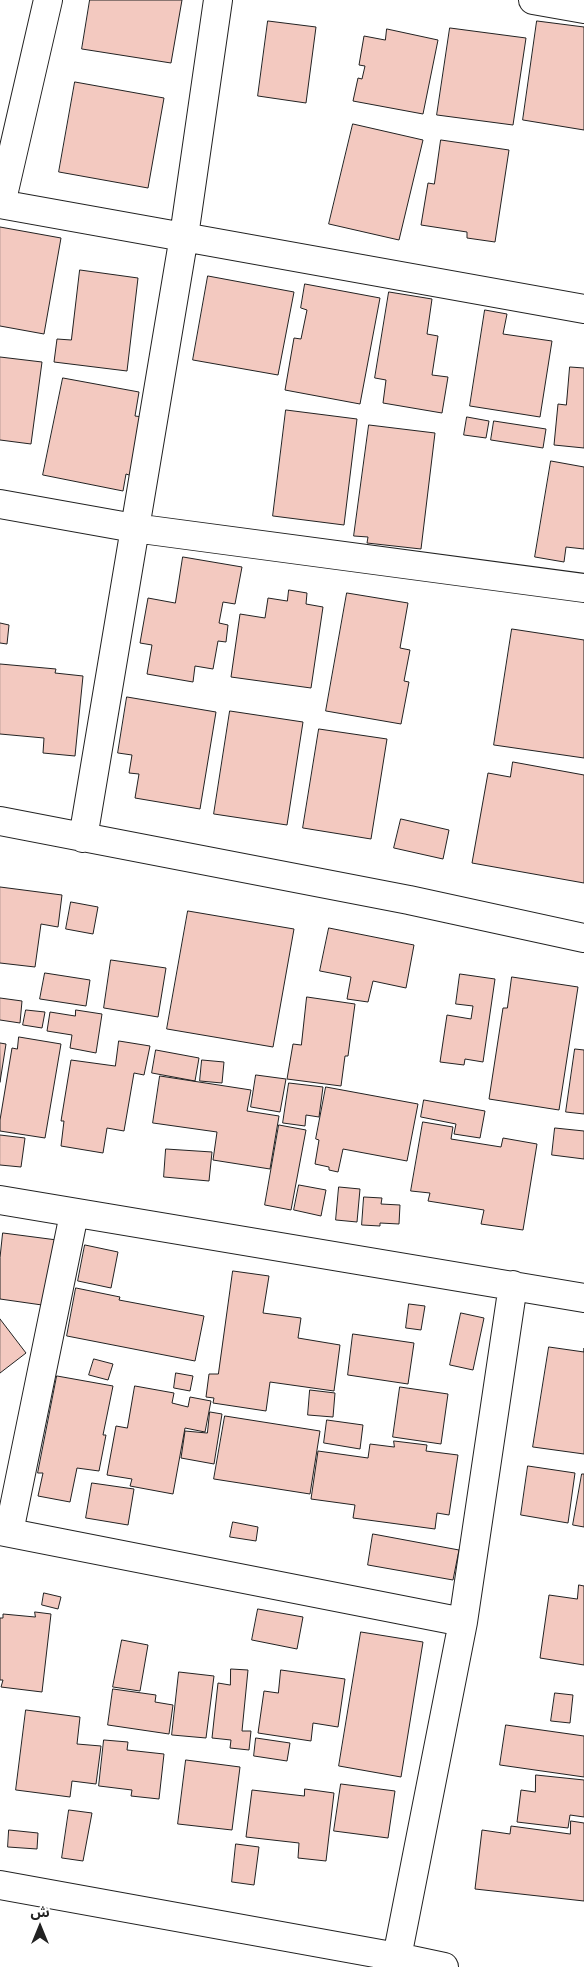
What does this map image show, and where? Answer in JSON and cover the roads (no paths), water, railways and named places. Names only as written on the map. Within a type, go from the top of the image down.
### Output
[{"type":"street","points":[[48,0],[1,204],[584,309]]},
{"type":"street","points":[[83,838],[184,236],[218,0]]},
{"type":"street","points":[[533,0],[584,9]]},
{"type":"street","points":[[0,504],[134,528],[584,588]]},
{"type":"street","points":[[0,821],[409,900],[584,938]]},
{"type":"street","points":[[0,1200],[74,1214],[584,1298]]},
{"type":"street","points":[[74,1214],[5,1532],[463,1622]]},
{"type":"street","points":[[395,1962],[463,1622],[513,1285]]},
{"type":"street","points":[[0,1885],[395,1962],[444,1967]]}]
